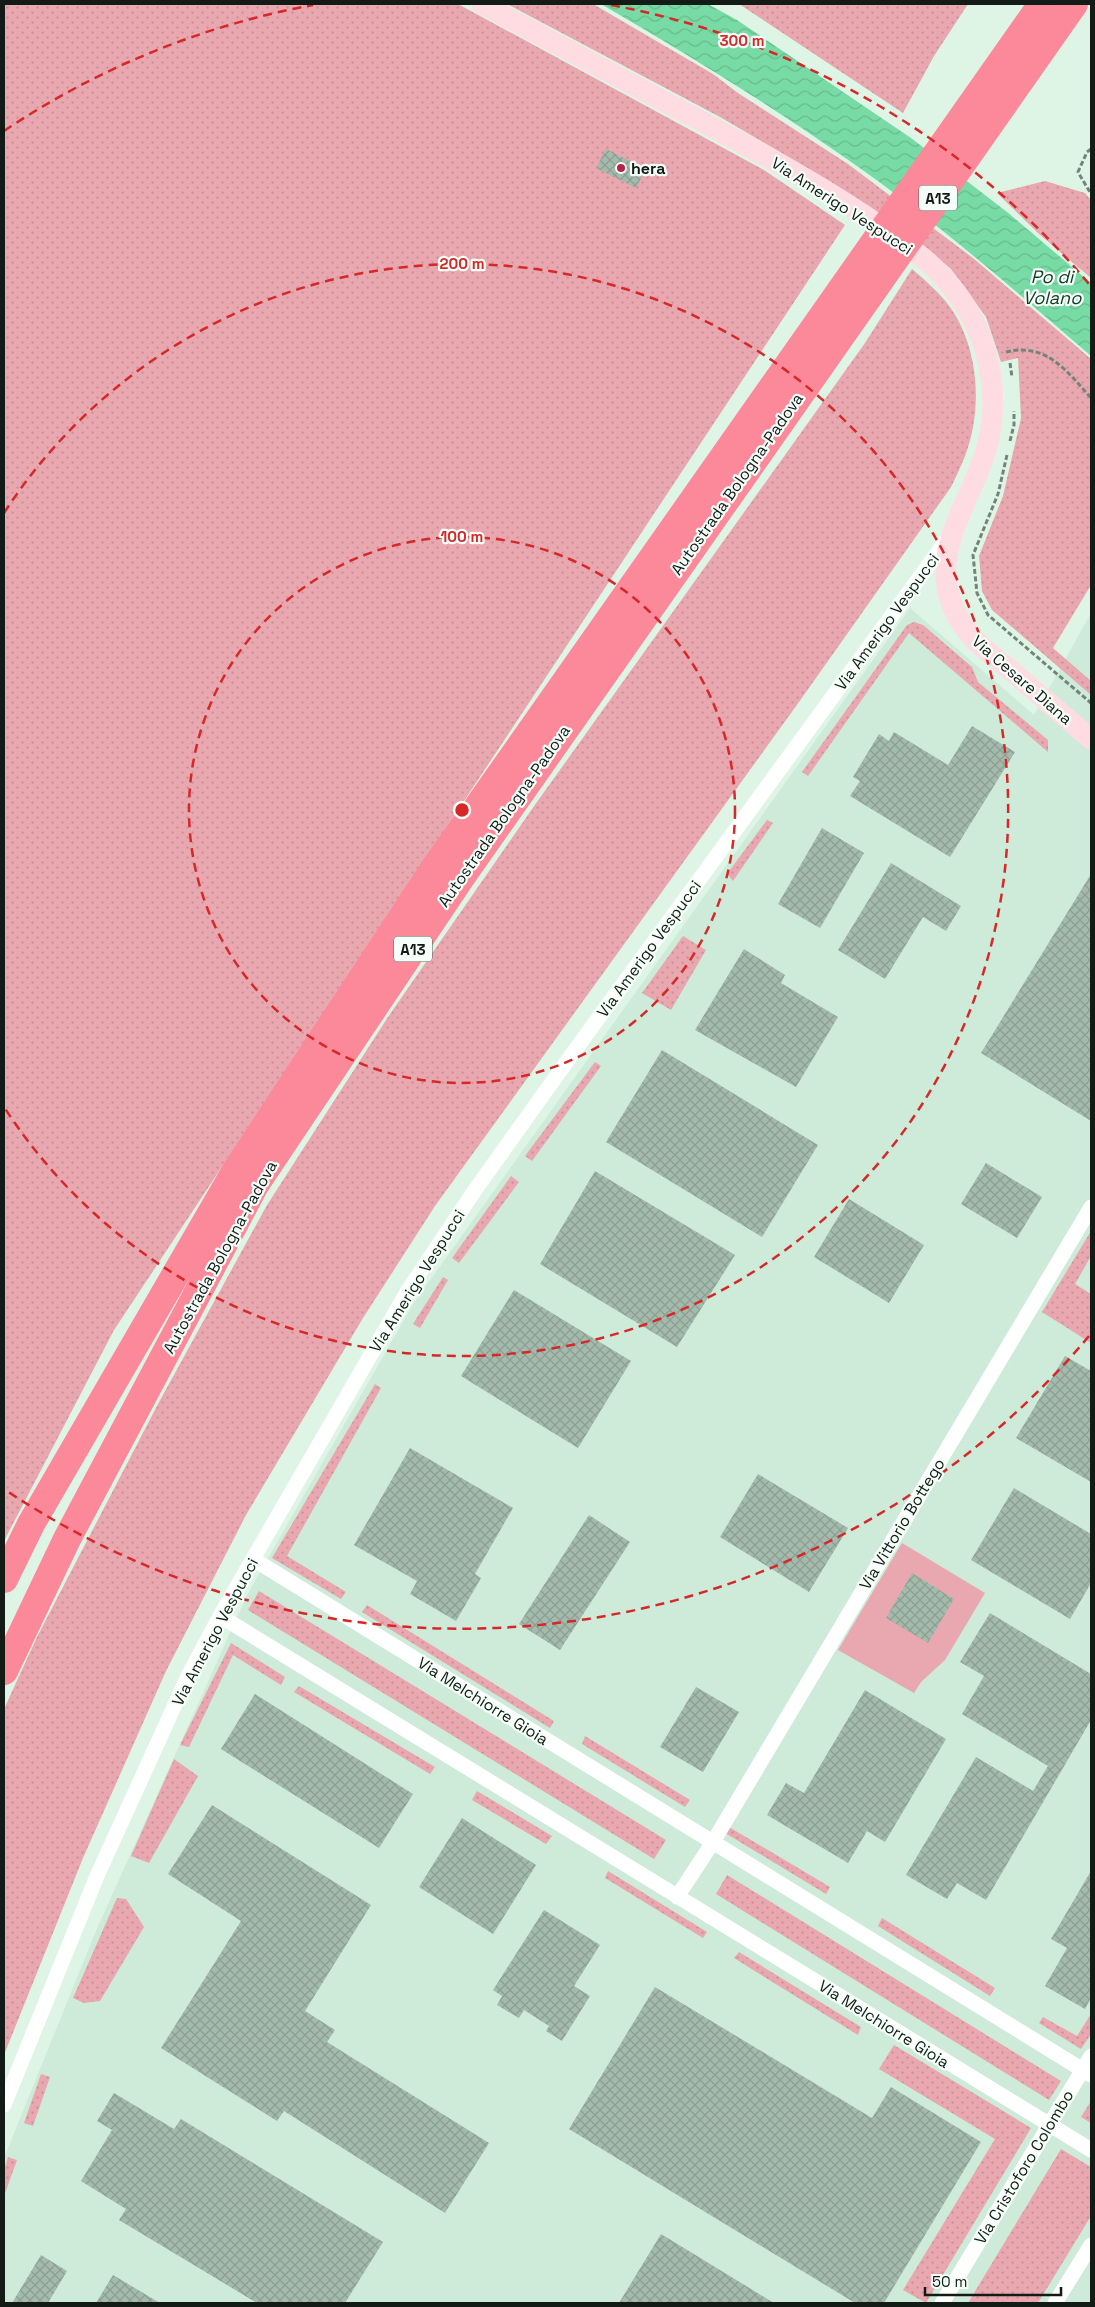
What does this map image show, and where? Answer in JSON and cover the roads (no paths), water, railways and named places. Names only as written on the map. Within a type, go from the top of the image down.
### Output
[{"type":"highway","name":"Autostrada Bologna-Padova","points":[[4,1671],[67,1539],[255,1185],[878,261],[976,120],[1042,4]]},
{"type":"highway","name":"Autostrada Bologna-Padova","points":[[976,120],[1074,4]]},
{"type":"highway","name":"Autostrada Bologna-Padova","points":[[4,1579],[31,1524],[234,1172],[436,866],[878,261]]},
{"type":"main road","name":"Via Amerigo Vespucci","points":[[482,4],[754,150],[833,196],[925,260],[944,278],[962,300],[979,332],[988,358],[993,386],[992,418],[986,448],[954,530]]},
{"type":"main road","name":"Via Cesare Diana","points":[[954,530],[946,552],[945,572],[955,613],[964,627],[975,640],[1091,740]]},
{"type":"street","name":"Via Amerigo Vespucci","points":[[4,2105],[96,1876],[188,1676],[220,1616],[407,1292],[475,1190],[954,530]]},
{"type":"street","name":"Via Vittorio Bottego","points":[[713,1842],[1091,1207]]},
{"type":"street","name":"Via Melchiorre Gioia","points":[[253,1559],[1087,2073]]},
{"type":"street","name":"Via Melchiorre Gioia","points":[[220,1616],[1091,2150]]},
{"type":"street","points":[[677,1896],[713,1842]]},
{"type":"street","name":"Via Cristoforo Colombo","points":[[942,2303],[1049,2125],[1087,2073],[1091,2056]]},
{"type":"street","points":[[1056,2303],[1091,2245]]},
{"type":"water","name":"Po di Volano","points":[[601,4],[708,4],[737,20],[911,138],[1007,212],[1091,283],[1091,356],[970,253],[876,180],[754,97]]},
{"type":"place","name":"hera","points":[[621,168]]}]
